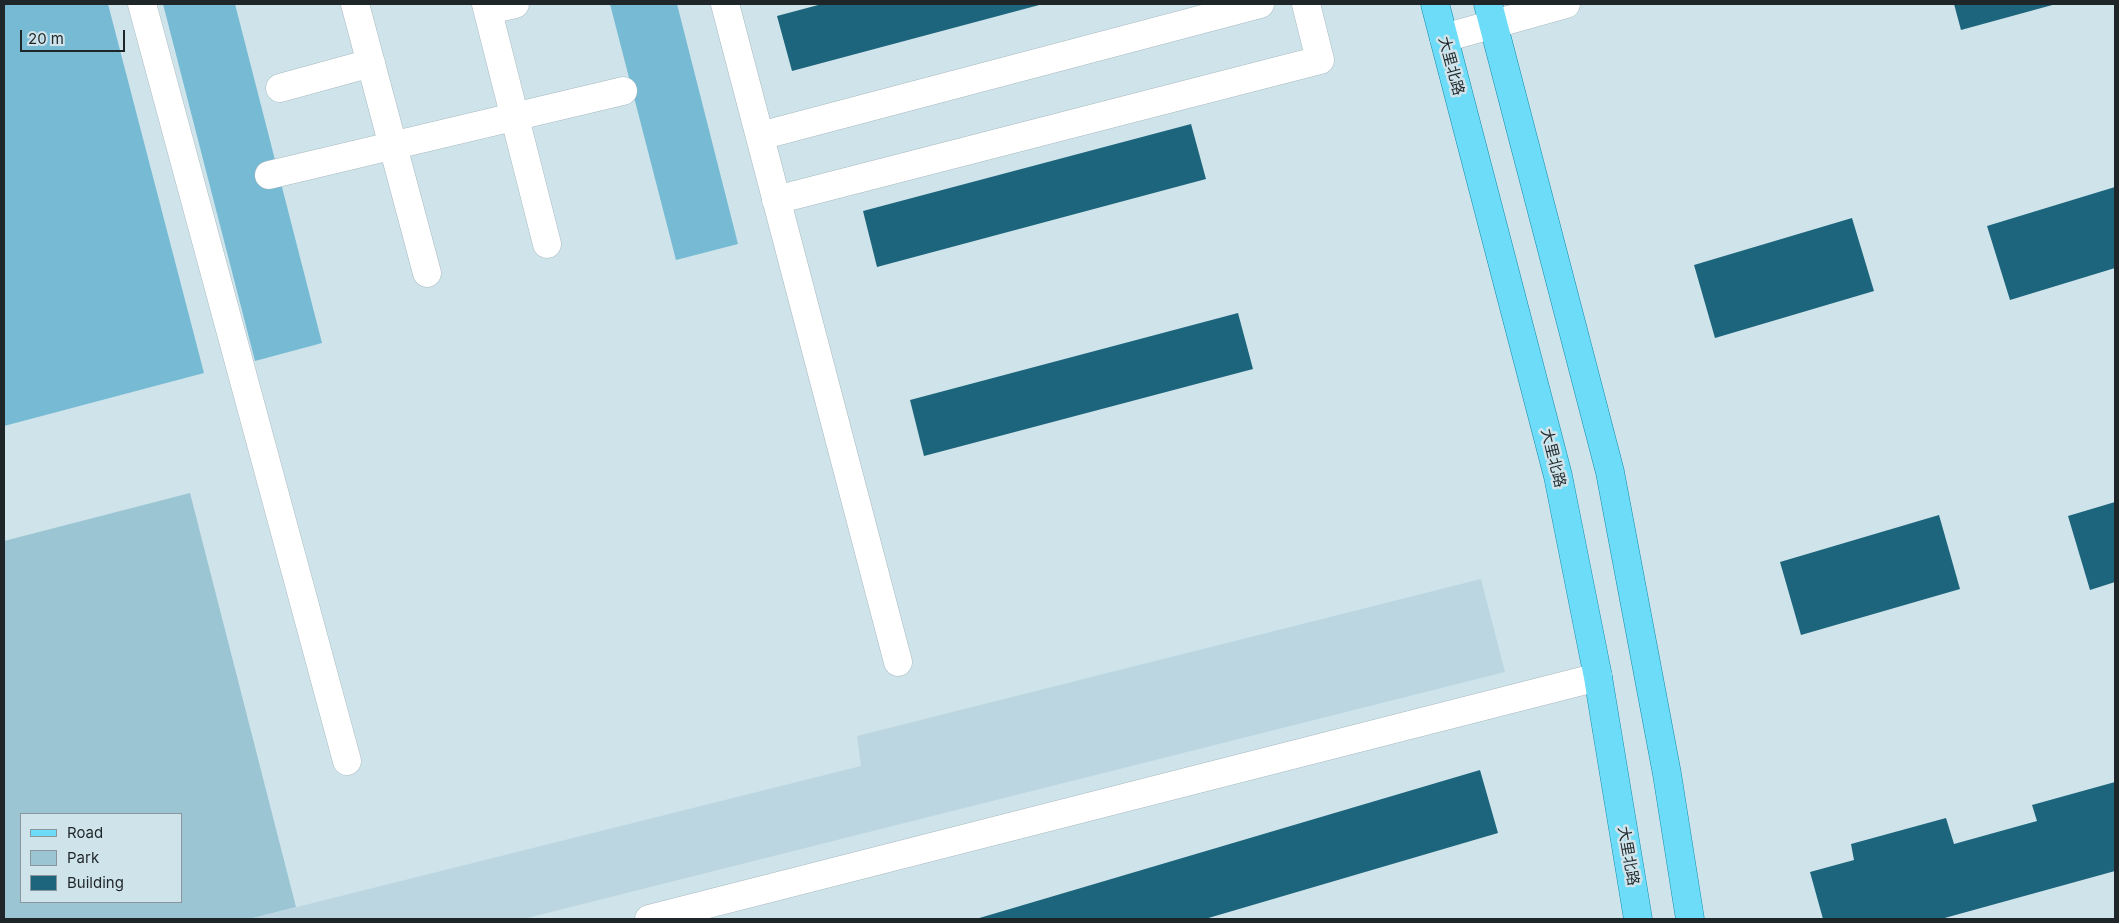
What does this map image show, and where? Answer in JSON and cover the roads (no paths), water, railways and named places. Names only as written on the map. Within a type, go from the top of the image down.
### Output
[{"type":"main road","name":"大里北路","points":[[1435,4],[1558,476],[1598,677],[1638,919]]},
{"type":"main road","points":[[1491,14],[1610,472],[1667,774],[1690,919]]},
{"type":"street","points":[[142,4],[347,761]]},
{"type":"street","points":[[354,4],[427,273]]},
{"type":"street","points":[[515,4],[487,7],[547,244]]},
{"type":"street","points":[[725,4],[898,662]]},
{"type":"street","points":[[760,136],[1260,4]]},
{"type":"street","points":[[776,200],[1320,60],[1306,4]]},
{"type":"street","points":[[1444,38],[1491,14],[1566,4]]},
{"type":"street","points":[[280,88],[371,63]]},
{"type":"street","points":[[269,175],[623,91]]},
{"type":"street","points":[[649,919],[1598,677]]}]
